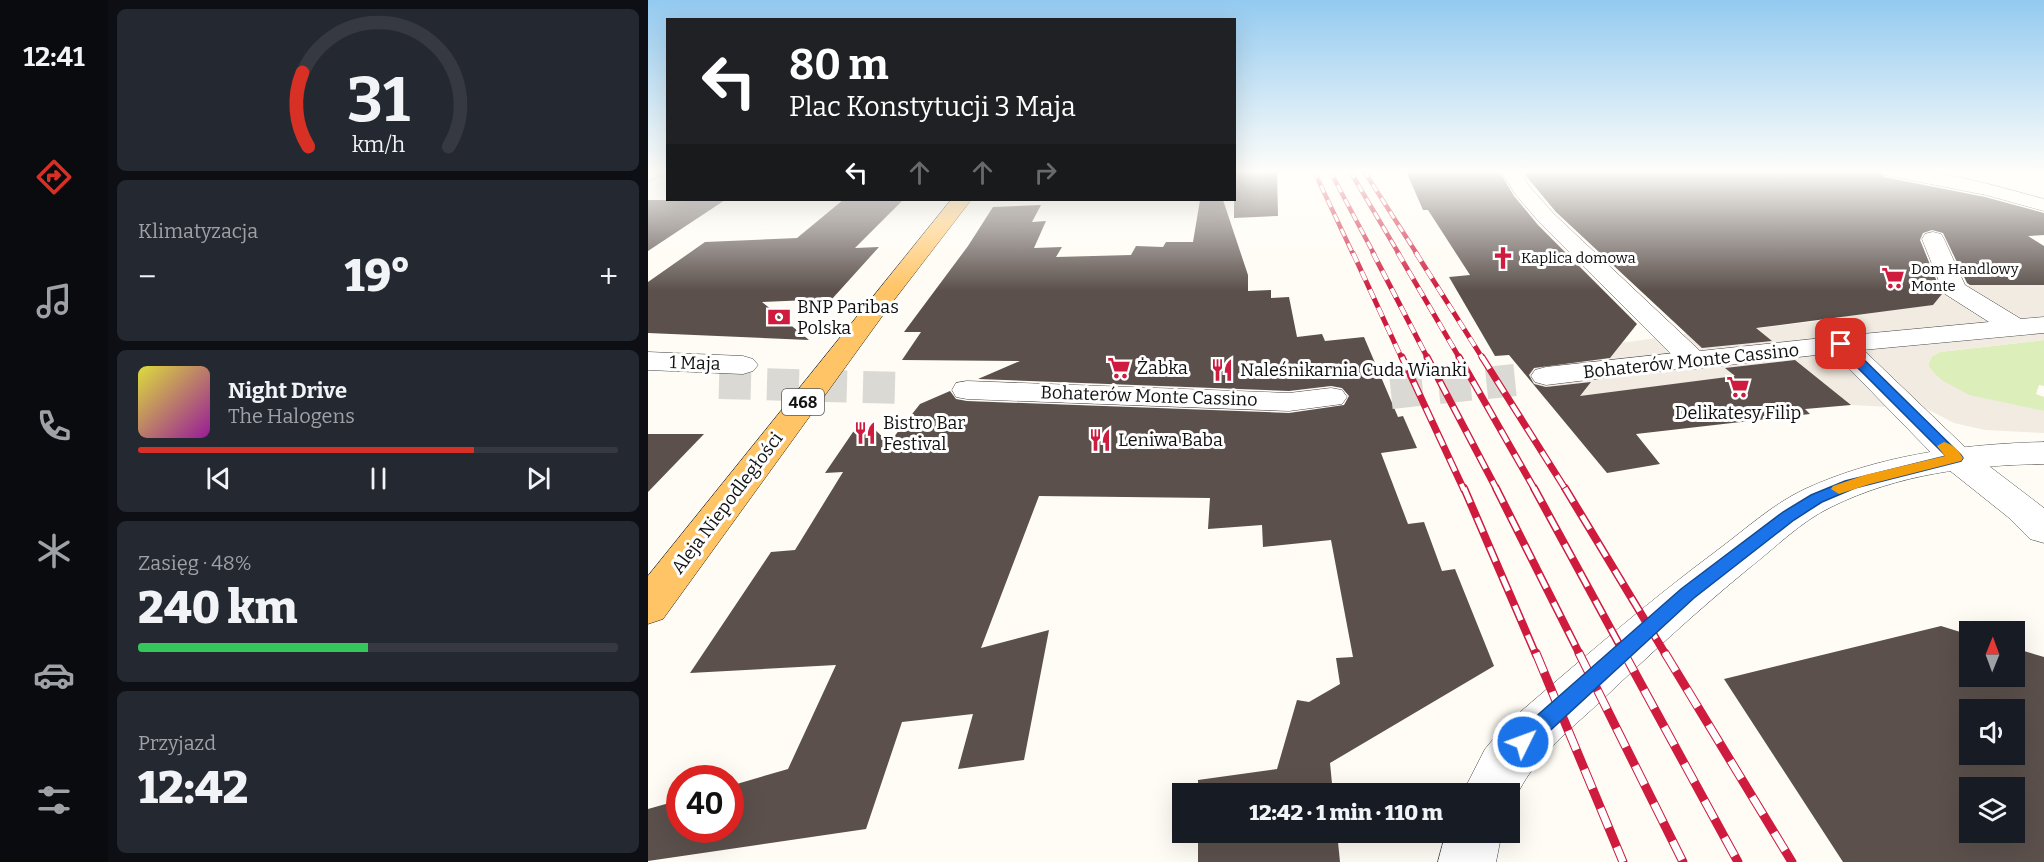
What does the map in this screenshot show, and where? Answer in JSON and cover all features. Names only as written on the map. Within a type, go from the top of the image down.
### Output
[{"type":"main road","name":"Aleja Niepodległości","points":[[648,607],[882,299],[952,211]]},
{"type":"street","points":[[1540,211],[1616,289],[1693,360]]},
{"type":"street","points":[[1933,239],[1954,289],[2015,327]]},
{"type":"street","name":"Bohaterów Monte Cassino","points":[[1546,376],[2044,325]]},
{"type":"street","points":[[1841,344],[1956,458],[2044,529]]},
{"type":"street","name":"1 Maja","points":[[648,361],[743,365]]},
{"type":"street","name":"Bohaterów Monte Cassino","points":[[967,390],[1289,402],[1331,397]]},
{"type":"street","points":[[1494,783],[1503,766],[1523,742],[1687,593],[1788,516],[1816,499],[1850,485],[1956,458],[2009,453],[2044,453]]},
{"type":"street","points":[[1467,862],[1471,843]]},
{"type":"green space","points":[[2044,340],[2044,386],[2039,385],[2036,394],[2044,397],[2044,411],[1997,404],[1963,393],[1936,376],[1928,365],[1932,356],[1940,352]]},
{"type":"shaded area","points":[[2044,284],[2044,340],[1940,352],[1932,356],[1928,365],[1938,378],[1969,395],[2044,411],[2044,433],[1985,430],[1954,423],[1927,409],[1851,405],[1815,376],[1791,369],[1547,401],[1510,354],[1621,343],[1755,324],[1760,328],[1835,319],[1833,316],[1936,301],[1943,293],[1972,285]]},
{"type":"building","points":[[648,211],[708,211],[648,251]]},
{"type":"building","points":[[829,211],[892,211],[855,248],[879,247],[832,299],[762,302],[809,340],[648,333],[648,282],[705,242],[797,238]]},
{"type":"building","points":[[990,211],[1038,211],[1032,222],[1046,221],[1034,248],[1062,247],[1056,257],[1131,255],[1136,246],[1163,247],[1166,242],[1193,242],[1198,211],[1227,211],[1248,275],[1248,291],[1271,290],[1271,298],[1289,297],[1297,337],[1322,334],[1325,341],[1364,337],[1398,417],[1403,416],[1417,448],[1381,453],[1408,524],[1424,522],[1442,571],[1455,569],[1494,666],[1330,763],[1332,783],[1198,783],[1198,780],[1277,769],[1297,700],[1309,702],[1340,684],[1336,658],[1353,657],[1331,540],[1263,547],[1262,525],[1208,529],[1210,498],[1039,496],[981,648],[1049,630],[1024,760],[958,769],[973,714],[902,722],[866,829],[648,861],[648,809],[666,804],[666,843],[744,843],[744,782],[788,769],[836,665],[690,673],[771,552],[795,550],[843,472],[825,473],[853,432],[870,425],[889,443],[920,404],[950,391],[956,399],[967,401],[1289,413],[1344,405],[1349,396],[1342,388],[1331,386],[1289,391],[978,379],[1020,361],[902,360],[921,332],[904,332],[968,246]]},
{"type":"building","points":[[1234,211],[1278,211],[1278,216],[1234,218]]},
{"type":"building","points":[[1429,211],[1527,211],[1637,324],[1610,358],[1534,368],[1529,375],[1534,384],[1546,387],[1591,382],[1580,396],[1735,376],[1725,368],[1795,360],[1851,405],[1805,409],[1810,414],[1636,434],[1660,464],[1607,473],[1509,355],[1495,356],[1449,277],[1470,275]]},
{"type":"building","points":[[2037,211],[2044,213],[2044,235],[2028,236],[2044,246],[2044,285],[1970,285],[1943,233],[1932,230],[1923,233],[1920,240],[1942,294],[1933,305],[1756,328],[1772,341],[1702,348],[1556,212]]},
{"type":"building","points":[[648,434],[704,434],[648,492]]},
{"type":"building","points":[[1941,626],[1959,632],[1959,687],[2025,687],[2025,651],[2044,657],[2044,862],[1843,862],[1724,679]]},
{"type":"building","points":[[1198,843],[1338,843],[1340,862],[1198,862]]},
{"type":"tunnel","points":[[1391,393],[1515,380]]},
{"type":"tunnel","points":[[719,383],[901,388]]},
{"type":"railway","points":[[1333,211],[1353,254]]},
{"type":"railway","points":[[1351,211],[1374,254]]},
{"type":"railway","points":[[1374,211],[1399,254]]},
{"type":"railway","points":[[1390,211],[1417,254]]},
{"type":"railway","points":[[1353,253],[1402,359]]},
{"type":"railway","points":[[1373,253],[1428,359]]},
{"type":"railway","points":[[1398,253],[1460,359]]},
{"type":"railway","points":[[1416,253],[1483,359]]},
{"type":"railway","points":[[1402,357],[1464,490]]},
{"type":"railway","points":[[1427,357],[1497,490]]},
{"type":"railway","points":[[1459,357],[1535,490]]},
{"type":"railway","points":[[1482,357],[1566,490]]},
{"type":"railway","points":[[1464,488],[1536,655]]},
{"type":"railway","points":[[1496,488],[1580,654]]},
{"type":"railway","points":[[1534,488],[1625,655]]},
{"type":"railway","points":[[1565,488],[1666,655]]},
{"type":"railway","points":[[1536,653],[1623,862]]},
{"type":"railway","points":[[1624,653],[1738,862]]},
{"type":"railway","points":[[1665,653],[1792,862]]},
{"type":"railway","points":[[1580,654],[1683,862]]},
{"type":"slow traffic","points":[[1839,489],[1865,480],[1956,458],[1944,446]]},
{"type":"place","name":"Kaplica domowa","points":[[1503,258]]},
{"type":"place","name":"Dom Handlowy Monte","points":[[1893,278]]},
{"type":"place","name":"BNP Paribas Polska","points":[[779,317]]},
{"type":"place","name":"Żabka","points":[[1119,368]]},
{"type":"place","name":"Naleśnikarnia Cuda Wianki","points":[[1222,370]]},
{"type":"place","name":"Delikatesy Filip","points":[[1738,387]]},
{"type":"place","name":"Bistro Bar Festival","points":[[865,433]]},
{"type":"place","name":"Leniwa Baba","points":[[1100,440]]},
{"type":"route","points":[[1523,742],[1687,593],[1788,516],[1816,499],[1850,485],[1956,458],[1841,344]]}]
